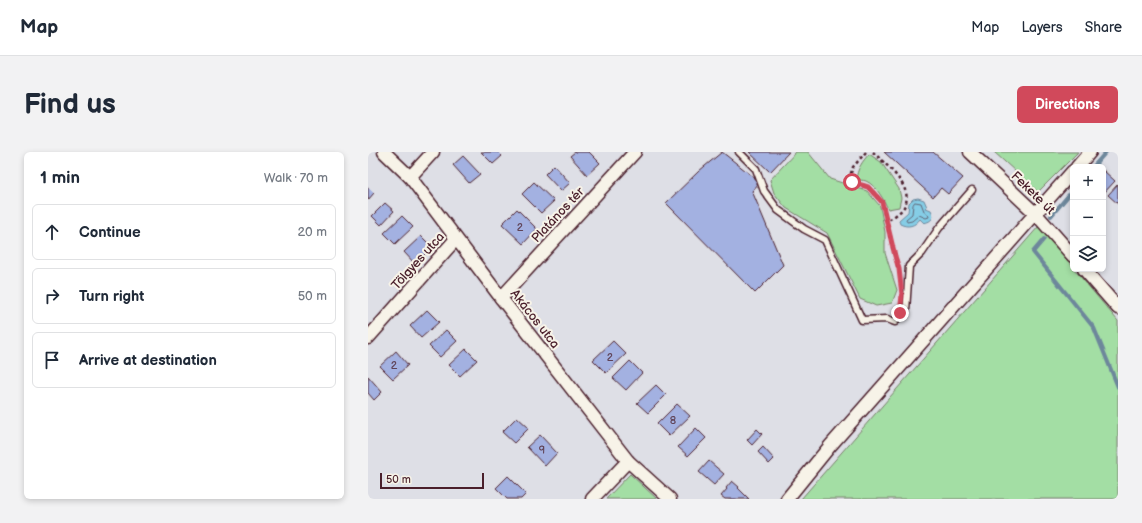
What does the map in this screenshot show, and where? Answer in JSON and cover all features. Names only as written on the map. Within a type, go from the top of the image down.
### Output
[{"type":"street","name":"Akácos utca","points":[[384,152],[410,177],[501,298],[628,461],[670,499]]},
{"type":"street","points":[[410,177],[433,152]]},
{"type":"street","name":"Platános tér","points":[[501,298],[635,152]]},
{"type":"street","name":"Fekete út","points":[[970,152],[1036,214],[1070,253]]},
{"type":"street","points":[[1080,164],[1090,152]]},
{"type":"street","points":[[787,499],[830,446],[1070,174]]},
{"type":"street","name":"Tölgyes utca","points":[[368,338],[456,239]]},
{"type":"street","points":[[1087,272],[1118,308]]},
{"type":"street","points":[[592,499],[628,461]]},
{"type":"lane","points":[[739,152],[756,169],[764,191],[778,210],[825,240],[862,320],[886,319],[895,322],[900,313],[906,311],[910,266],[922,253],[939,228],[972,190]]},
{"type":"path","points":[[866,152],[852,167],[849,179],[852,182],[868,187],[882,202],[899,269]]},
{"type":"path","points":[[873,152],[899,179],[906,189],[906,204],[899,212],[887,221]]},
{"type":"green space","points":[[796,152],[808,152],[830,179],[867,191],[880,206],[885,232],[885,253],[897,290],[892,303],[876,306],[860,299],[827,233],[786,208],[774,193],[770,180]]},
{"type":"green space","points":[[994,152],[1078,152],[1038,192]]},
{"type":"green space","points":[[869,154],[881,162],[899,189],[901,198],[899,207],[888,209],[879,193],[870,183],[862,180],[856,180],[857,172],[860,166]]},
{"type":"green space","points":[[1039,226],[1070,263],[1070,272],[1077,272],[1118,321],[1118,499],[801,499]]},
{"type":"green space","points":[[630,474],[657,499],[606,499]]},
{"type":"water","points":[[918,198],[924,200],[927,207],[926,208],[931,210],[933,215],[932,219],[924,223],[920,219],[911,226],[900,224],[899,220],[908,212],[909,203],[913,199]]},
{"type":"building","points":[[481,152],[498,152],[502,156],[493,164]]},
{"type":"building","points":[[575,152],[589,152],[600,163],[587,175],[570,156]]},
{"type":"building","points":[[722,152],[760,182],[752,191],[783,265],[755,293],[666,203],[699,171]]},
{"type":"building","points":[[749,152],[789,152],[770,172]]},
{"type":"building","points":[[884,152],[933,152],[963,178],[948,194],[941,188],[933,197]]},
{"type":"building","points":[[463,156],[480,174],[469,183],[453,165]]},
{"type":"building","points":[[554,165],[570,183],[561,191],[545,174]]},
{"type":"building","points":[[1106,173],[1115,181],[1106,191]]},
{"type":"building","points":[[534,182],[554,201],[541,213],[522,194]]},
{"type":"building","points":[[1118,184],[1118,204],[1108,195]]},
{"type":"building","points":[[368,187],[374,193],[368,200]]},
{"type":"building","points":[[385,203],[394,211],[381,225],[372,216]]},
{"type":"building","points":[[517,209],[537,229],[523,244],[502,224]]},
{"type":"building","points":[[402,216],[413,227],[395,244],[384,233]]},
{"type":"building","points":[[421,236],[432,247],[415,264],[404,252]]},
{"type":"building","points":[[427,310],[439,322],[421,338],[410,326]]},
{"type":"building","points":[[446,330],[457,341],[440,357],[429,346]]},
{"type":"building","points":[[613,341],[626,354],[606,373],[593,360]]},
{"type":"building","points":[[466,349],[477,360],[460,376],[449,365]]},
{"type":"building","points":[[396,351],[408,365],[393,379],[380,366]]},
{"type":"building","points":[[630,361],[642,373],[626,390],[613,378]]},
{"type":"building","points":[[368,376],[382,392],[374,400],[368,393]]},
{"type":"building","points":[[656,385],[666,395],[648,413],[637,403]]},
{"type":"building","points":[[677,404],[690,416],[669,436],[657,424]]},
{"type":"building","points":[[517,417],[529,428],[514,443],[502,432]]},
{"type":"building","points":[[696,428],[706,438],[688,456],[678,447]]},
{"type":"building","points":[[757,429],[762,434],[752,445],[747,440]]},
{"type":"building","points":[[540,435],[557,453],[545,466],[527,447]]},
{"type":"building","points":[[763,447],[774,459],[769,464],[758,452]]},
{"type":"building","points":[[709,461],[724,474],[714,485],[699,472]]},
{"type":"building","points":[[508,476],[526,494],[521,499],[507,499],[496,488]]},
{"type":"building","points":[[732,481],[749,499],[725,499],[721,496]]},
{"type":"waterway","points":[[1096,164],[1106,152]]},
{"type":"waterway","points":[[1051,216],[1070,194]]},
{"type":"waterway","points":[[1044,239],[1033,252],[1094,328],[1118,387]]},
{"type":"route","points":[[852,182],[868,187],[882,202],[899,269],[902,295],[900,313]]}]
